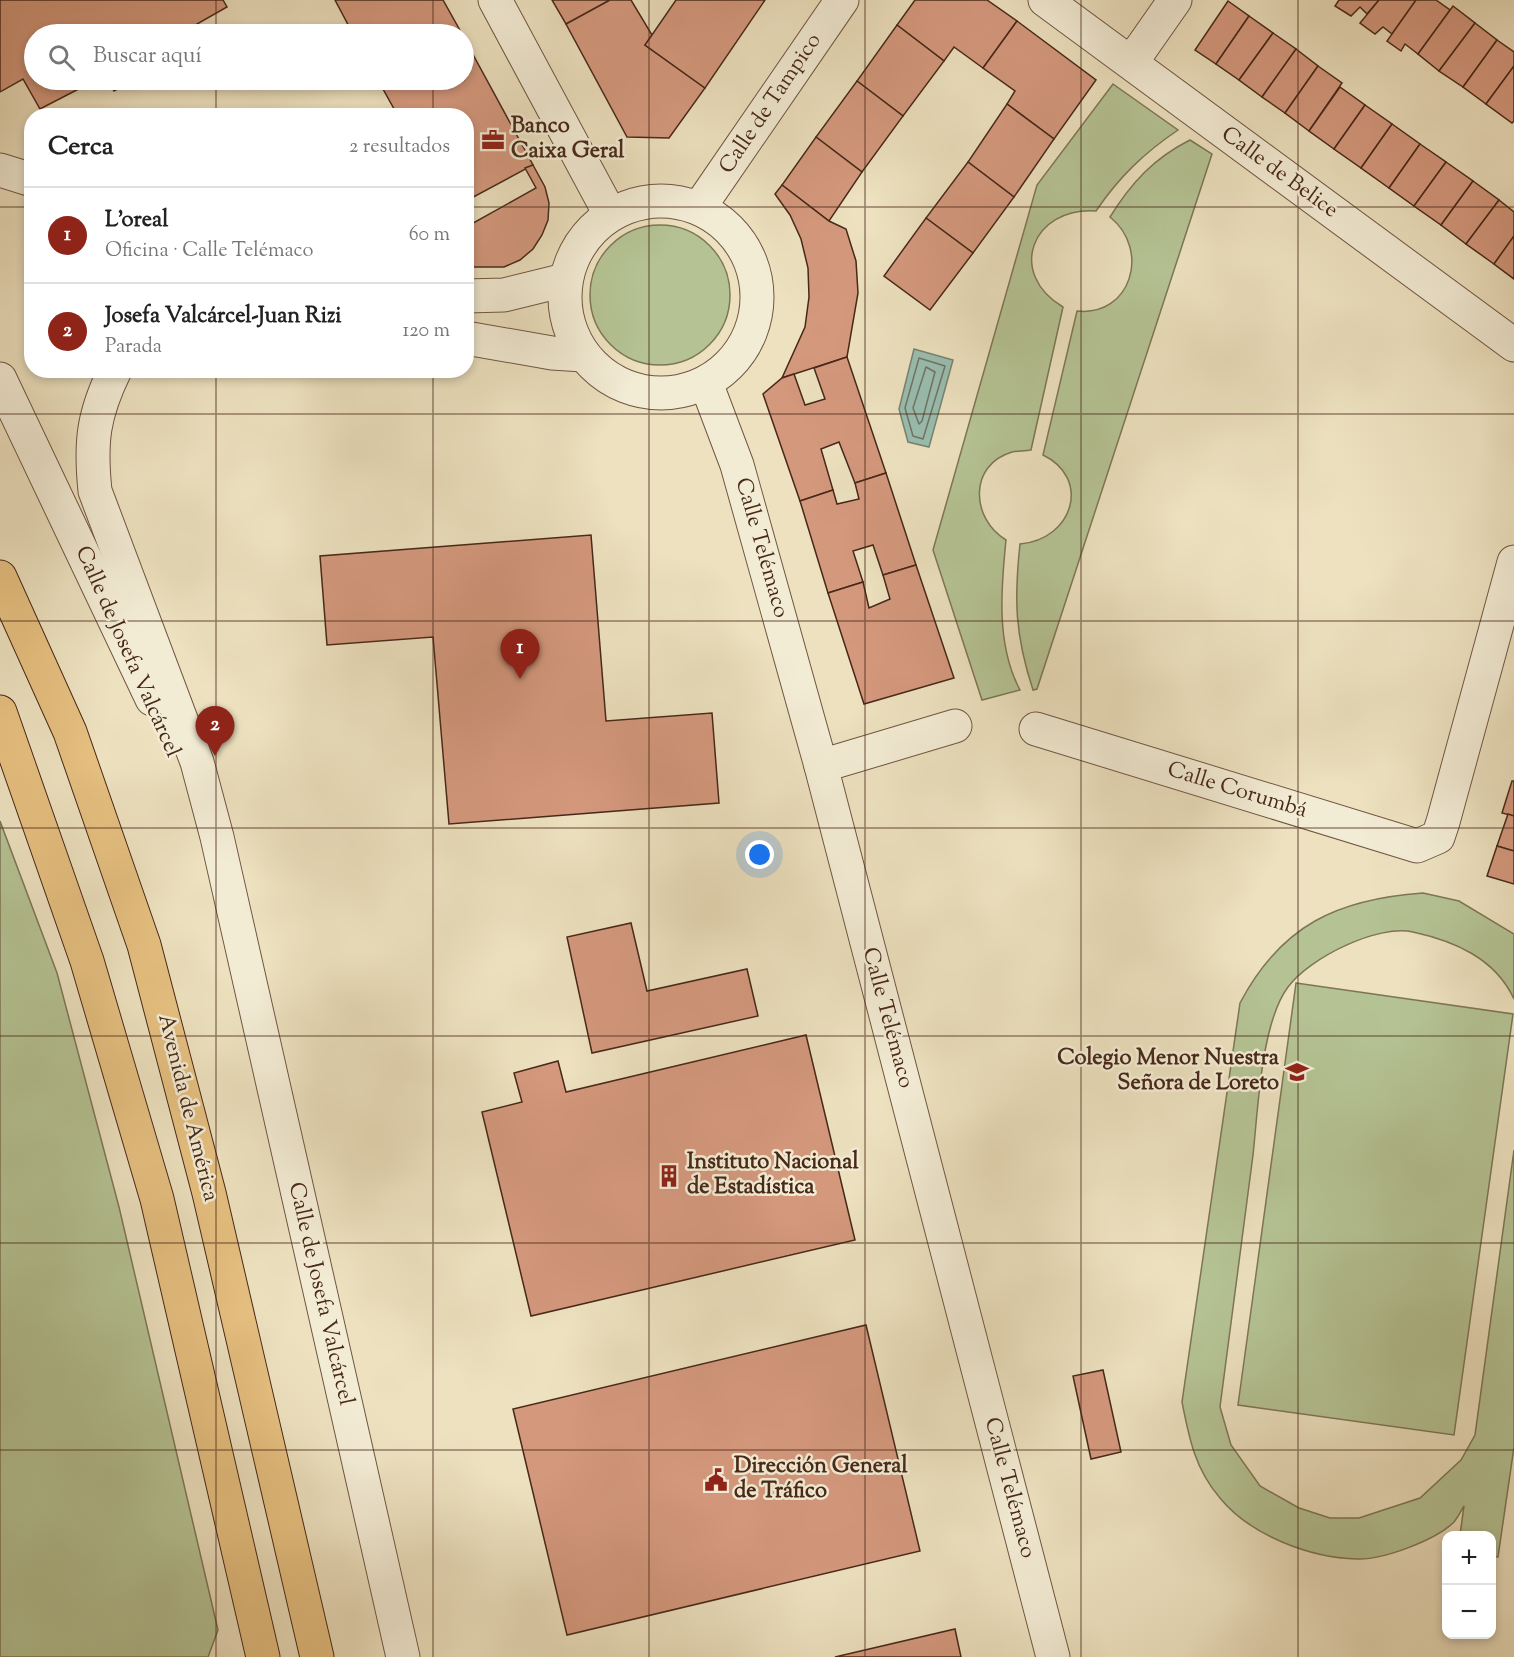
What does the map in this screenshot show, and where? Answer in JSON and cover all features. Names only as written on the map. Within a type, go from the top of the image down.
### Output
[{"type":"highway","name":"Avenida de América","points":[[0,577],[70,732],[144,945],[209,1193],[317,1657]]},
{"type":"highway","points":[[0,712],[87,961],[157,1199],[263,1657]]},
{"type":"street","points":[[495,0],[610,214]]},
{"type":"street","name":"Calle de Tampico","points":[[699,208],[842,0]]},
{"type":"street","name":"Calle de Belice","points":[[1045,0],[1514,345]]},
{"type":"street","points":[[1128,60],[1140,50],[1175,0]]},
{"type":"street","points":[[0,170],[24,178]]},
{"type":"street","points":[[669,200],[699,208],[725,225],[745,249],[756,278],[757,309],[748,339],[731,364],[706,383],[680,392],[653,394],[618,383],[603,374],[584,355],[572,335],[565,312],[565,280],[571,260],[587,234],[610,214],[639,202],[669,200]]},
{"type":"street","points":[[474,296],[504,295],[565,280]]},
{"type":"street","points":[[474,339],[584,355]]},
{"type":"street","name":"Calle de Josefa Valcárcel","points":[[111,378],[103,395],[95,423],[91,452],[95,491],[197,762],[403,1657]]},
{"type":"street","name":"Calle de Josefa Valcárcel","points":[[0,379],[157,711],[237,932]]},
{"type":"street","name":"Calle Telémaco","points":[[706,383],[737,465],[821,766],[1053,1657]]},
{"type":"street","name":"Calle Corumbá","points":[[1036,729],[1417,846],[1438,837],[1514,562]]},
{"type":"street","points":[[821,766],[955,726]]},
{"type":"shaded area","points":[[1113,84],[1178,130],[1133,166],[1096,211],[1074,213],[1056,220],[1042,231],[1034,245],[1032,261],[1035,278],[1046,293],[1063,307],[1031,450],[1012,452],[998,459],[988,468],[979,493],[986,519],[994,531],[1006,540],[1002,616],[1007,654],[1020,690],[982,700],[933,550],[1037,185]]},
{"type":"shaded area","points":[[1190,140],[1212,154],[1037,689],[1033,690],[1017,617],[1020,544],[1038,540],[1053,531],[1064,520],[1070,506],[1071,492],[1067,478],[1058,465],[1043,455],[1077,311],[1096,310],[1111,303],[1122,293],[1129,279],[1132,263],[1130,246],[1123,231],[1110,217],[1144,172],[1165,155]]},
{"type":"shaded area","points":[[660,225],[687,230],[710,245],[725,268],[730,295],[725,322],[710,345],[687,360],[660,365],[633,360],[610,345],[595,322],[590,295],[595,268],[610,245],[633,230]]},
{"type":"shaded area","points":[[0,821],[57,973],[119,1207],[218,1630],[208,1657],[0,1657]]},
{"type":"shaded area","points":[[1423,893],[1459,901],[1514,934],[1514,999],[1496,972],[1472,954],[1443,940],[1413,932],[1398,931],[1364,938],[1345,946],[1311,965],[1288,987],[1272,1022],[1262,1068],[1220,1407],[1231,1445],[1260,1486],[1299,1508],[1330,1518],[1359,1518],[1420,1498],[1461,1460],[1475,1435],[1514,1150],[1514,1447],[1498,1557],[1496,1557],[1496,1531],[1461,1531],[1464,1506],[1454,1522],[1435,1536],[1409,1548],[1381,1556],[1357,1559],[1339,1558],[1282,1542],[1247,1523],[1211,1487],[1194,1453],[1182,1402],[1240,1003],[1256,976],[1274,954],[1315,921],[1339,910],[1392,896]]},
{"type":"shaded area","points":[[1296,983],[1513,1014],[1454,1435],[1238,1405]]},
{"type":"water","points":[[914,349],[953,360],[929,447],[908,442],[899,409]]},
{"type":"building","points":[[0,0],[223,0],[227,7],[197,24],[24,24],[24,81],[23,79],[0,92]]},
{"type":"building","points":[[335,0],[443,0],[456,24],[348,24]]},
{"type":"building","points":[[552,0],[610,0],[566,24]]},
{"type":"building","points":[[610,0],[631,0],[652,35],[645,45],[705,88],[669,138],[627,137],[566,24]]},
{"type":"building","points":[[676,0],[765,0],[705,88],[645,45]]},
{"type":"building","points":[[915,0],[987,0],[1017,21],[983,68],[954,47],[944,61],[897,25]]},
{"type":"building","points":[[1339,0],[1379,0],[1367,14],[1360,7],[1351,16],[1335,6]]},
{"type":"building","points":[[1379,0],[1416,0],[1392,34],[1383,27],[1375,34],[1360,23]]},
{"type":"building","points":[[1416,0],[1436,0],[1450,10],[1418,54],[1405,44],[1401,51],[1387,41]]},
{"type":"building","points":[[1228,1],[1249,16],[1216,64],[1195,50]]},
{"type":"building","points":[[1453,6],[1475,23],[1439,71],[1418,54]]},
{"type":"building","points":[[1249,16],[1273,33],[1239,80],[1216,64]]},
{"type":"building","points":[[1017,21],[1096,80],[1054,139],[1007,104],[1015,91],[983,68]]},
{"type":"building","points":[[1475,23],[1497,40],[1463,87],[1439,71]]},
{"type":"building","points":[[897,25],[944,61],[903,116],[857,81]]},
{"type":"building","points":[[1273,33],[1296,49],[1262,97],[1239,80]]},
{"type":"building","points":[[1497,40],[1514,52],[1514,66],[1486,104],[1463,87]]},
{"type":"building","points":[[1296,49],[1318,66],[1285,113],[1262,97]]},
{"type":"building","name":"Banco Caixa Geral","points":[[474,56],[533,165],[474,197],[474,108],[394,108],[384,90],[474,90]]},
{"type":"building","points":[[1318,66],[1342,83],[1309,131],[1285,113]]},
{"type":"building","points":[[1514,66],[1514,121],[1512,123],[1486,104]]},
{"type":"building","points":[[857,81],[903,116],[862,172],[816,137]]},
{"type":"building","points":[[1340,87],[1365,105],[1334,149],[1309,131]]},
{"type":"building","points":[[29,90],[77,90],[42,108],[39,108]]},
{"type":"building","points":[[1007,104],[1054,139],[1014,197],[968,162]]},
{"type":"building","points":[[1365,105],[1392,124],[1361,168],[1334,149]]},
{"type":"building","points":[[1392,124],[1420,144],[1389,188],[1361,168]]},
{"type":"building","points":[[816,137],[862,172],[829,221],[782,185]]},
{"type":"building","points":[[1420,144],[1446,162],[1414,206],[1389,188]]},
{"type":"building","points":[[968,162],[1014,197],[973,253],[926,218]]},
{"type":"building","points":[[1446,162],[1473,181],[1441,225],[1414,206]]},
{"type":"building","points":[[533,165],[545,187],[549,203],[548,220],[542,235],[533,249],[520,260],[504,267],[474,267],[474,223],[536,188],[525,168]]},
{"type":"building","points":[[1473,181],[1499,200],[1466,244],[1441,225]]},
{"type":"building","points":[[782,185],[829,221],[846,229],[856,261],[858,293],[847,357],[782,378],[805,327],[809,297],[808,268],[801,239],[790,215],[775,194]]},
{"type":"building","points":[[1499,200],[1514,212],[1514,236],[1494,264],[1466,244]]},
{"type":"building","points":[[926,218],[973,253],[930,310],[884,276]]},
{"type":"building","points":[[1514,236],[1514,279],[1494,264]]},
{"type":"building","points":[[847,357],[886,473],[855,483],[839,442],[821,449],[833,490],[800,501],[763,394],[782,378],[794,374],[805,405],[825,399],[814,368]]},
{"type":"building","points":[[886,473],[916,565],[883,575],[873,545],[853,551],[863,582],[828,593],[800,501],[833,490],[837,504],[859,499],[855,483]]},
{"type":"building","points":[[591,535],[606,721],[712,713],[719,803],[449,824],[433,637],[327,645],[320,556]]},
{"type":"building","points":[[916,565],[954,678],[864,704],[828,593],[863,582],[869,608],[890,599],[883,575]]},
{"type":"building","points":[[1512,781],[1514,781],[1514,816],[1502,813]]},
{"type":"building","points":[[1508,814],[1514,816],[1514,851],[1497,846]]},
{"type":"building","points":[[1497,846],[1514,851],[1514,884],[1487,876]]},
{"type":"building","points":[[631,923],[647,991],[747,969],[758,1016],[592,1053],[567,937]]},
{"type":"building","name":"Instituto Nacional de Estadística","points":[[806,1035],[855,1240],[531,1316],[482,1112],[522,1102],[514,1073],[558,1061],[566,1092]]},
{"type":"building","name":"Dirección General de Tráfico","points":[[866,1325],[920,1551],[567,1635],[513,1409]]},
{"type":"building","points":[[1103,1370],[1121,1452],[1091,1459],[1073,1376]]},
{"type":"building","points":[[955,1629],[961,1657],[835,1657]]},
{"type":"place","name":"Banco Caixa Geral","points":[[493,140]]},
{"type":"place","name":"L'oreal","points":[[520,679]]},
{"type":"place","name":"Josefa Valcárcel-Juan Rizi","points":[[215,756]]},
{"type":"place","name":"Colegio Menor Nuestra Señora de Loreto","points":[[1297,1072]]},
{"type":"place","name":"Instituto Nacional de Estadística","points":[[669,1176]]},
{"type":"place","name":"Dirección General de Tráfico","points":[[716,1480]]}]
